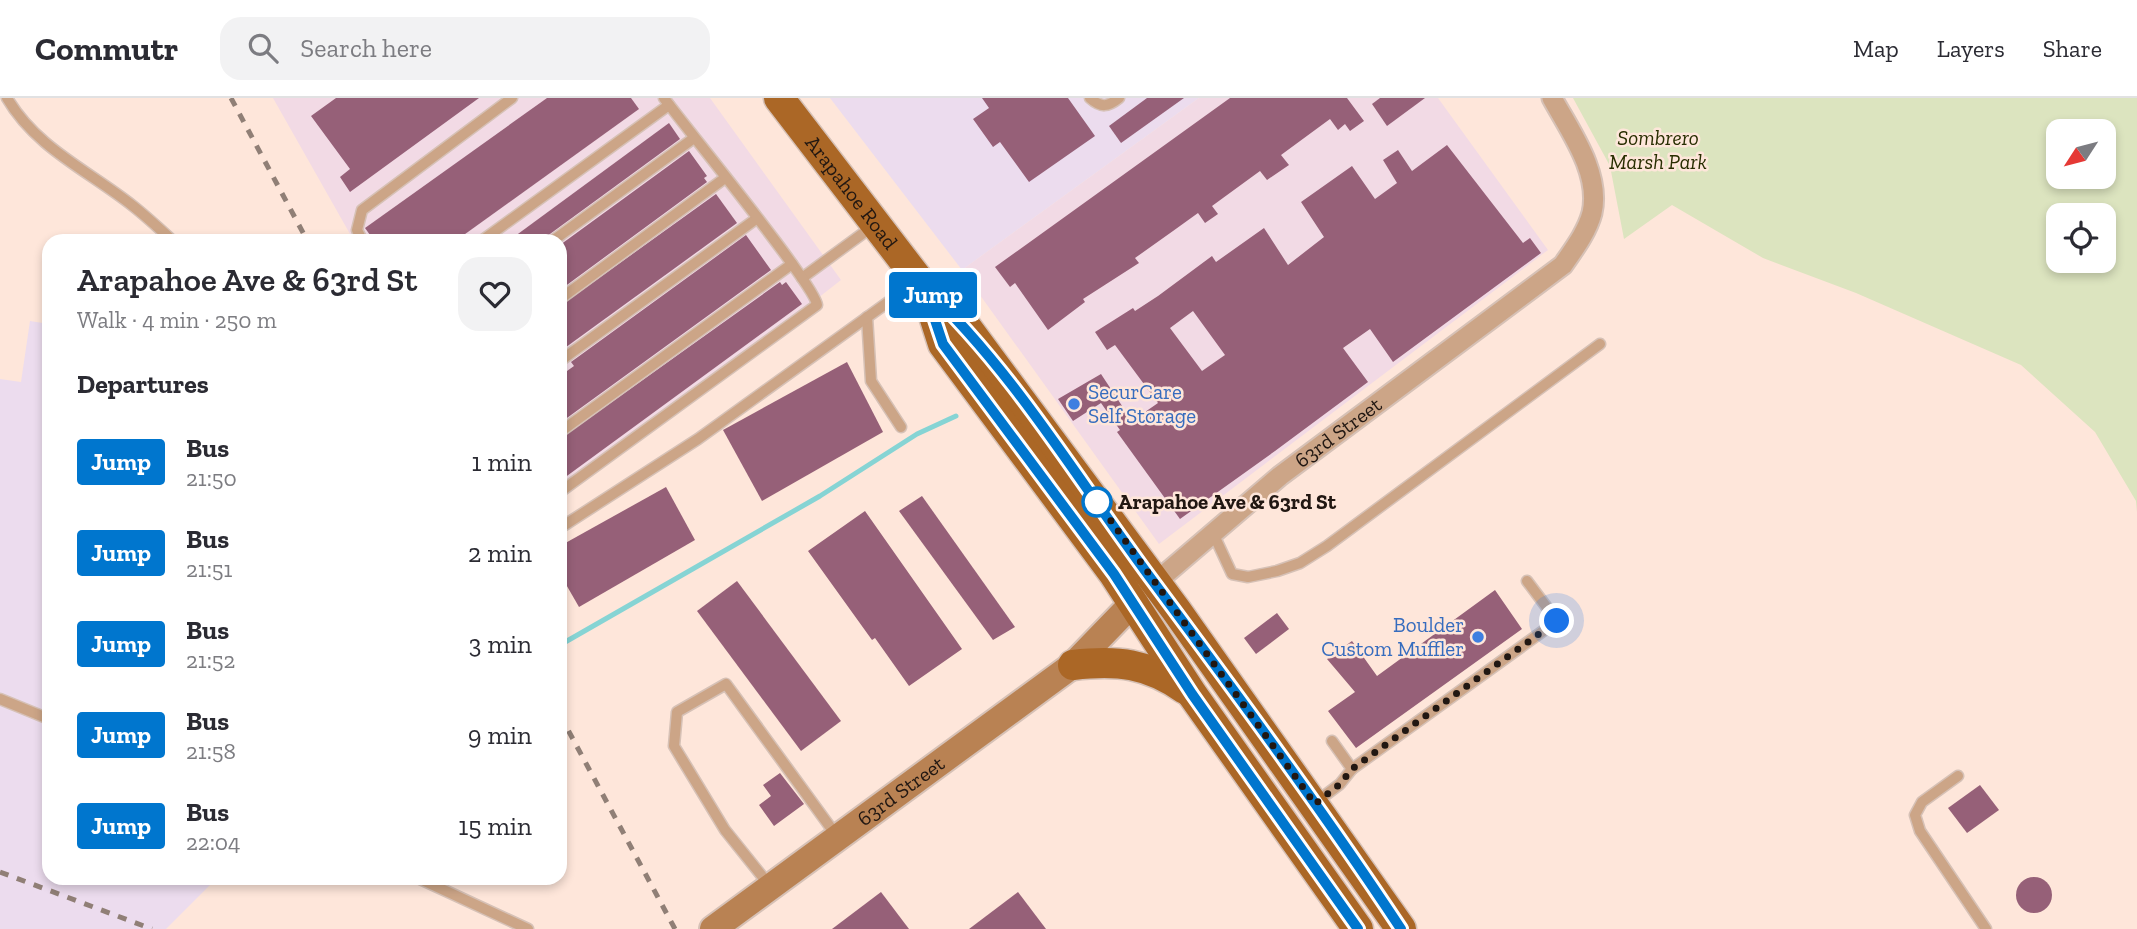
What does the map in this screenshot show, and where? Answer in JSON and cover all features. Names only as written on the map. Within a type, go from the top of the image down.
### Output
[{"type":"main road","name":"Arapahoe Road","points":[[779,98],[922,283],[943,344],[1144,593]]},
{"type":"main road","points":[[1144,593],[1192,694],[1358,929]]},
{"type":"main road","points":[[1144,593],[1315,804],[1388,924]]},
{"type":"main road","points":[[1073,665],[1101,662],[1150,669],[1192,694]]},
{"type":"street","name":"63rd Street","points":[[713,929],[1073,665],[1144,593],[1280,476],[1563,265],[1584,233],[1592,212],[1592,191],[1586,163],[1552,98]]},
{"type":"lane","points":[[7,98],[20,120],[60,155],[132,205],[165,234]]},
{"type":"lane","points":[[359,234],[357,230],[362,210],[512,98]]},
{"type":"lane","points":[[1090,98],[1100,105],[1108,106],[1119,98]]},
{"type":"lane","points":[[491,234],[667,102],[816,298],[817,305],[567,487]]},
{"type":"lane","points":[[562,234],[694,138]]},
{"type":"lane","points":[[567,294],[725,178]]},
{"type":"lane","points":[[567,356],[756,219]]},
{"type":"lane","points":[[802,278],[876,223]]},
{"type":"lane","points":[[567,427],[792,264]]},
{"type":"lane","points":[[567,523],[698,439],[867,317],[922,283]]},
{"type":"lane","points":[[867,317],[871,381],[901,427]]},
{"type":"lane","points":[[1213,532],[1232,574],[1248,577],[1300,563],[1399,494],[1600,344]]},
{"type":"lane","points":[[1315,804],[1340,784],[1352,769],[1557,621],[1527,581]]},
{"type":"lane","points":[[770,887],[724,830],[674,746],[677,712],[726,684],[838,837]]},
{"type":"lane","points":[[0,699],[42,716]]},
{"type":"lane","points":[[1332,741],[1352,769]]},
{"type":"lane","points":[[1958,776],[1922,802],[1915,815],[1920,831],[1986,929]]},
{"type":"lane","points":[[433,885],[528,929]]},
{"type":"shaded area","points":[[273,98],[710,98],[841,280],[567,495],[567,234],[350,234]]},
{"type":"shaded area","points":[[830,98],[1199,98],[962,270]]},
{"type":"shaded area","name":"SecurCare Self Storage","points":[[1199,98],[1438,98],[1548,250],[1159,544],[962,270]]},
{"type":"shaded area","points":[[30,321],[42,323],[42,885],[210,885],[166,929],[0,929],[0,379],[21,382]]},
{"type":"green space","name":"Sombrero Marsh Park","points":[[1573,98],[2137,98],[2137,512],[2136,501],[2095,432],[2021,365],[1856,293],[1763,258],[1672,205],[1624,239],[1610,166]]},
{"type":"building","points":[[336,98],[479,98],[350,192],[340,177],[350,169],[311,116]]},
{"type":"building","points":[[547,98],[631,98],[639,109],[465,234],[369,234],[365,228]]},
{"type":"building","points":[[982,98],[1068,98],[1095,136],[1029,182],[1000,142],[993,147],[973,119],[989,108]]},
{"type":"building","points":[[1147,98],[1184,98],[1121,143],[1109,126]]},
{"type":"building","points":[[1230,98],[1347,98],[1364,121],[1350,131],[1345,124],[1338,130],[1330,119],[1281,155],[1289,165],[1267,180],[1260,171],[1212,206],[1218,214],[1205,223],[1198,213],[1135,258],[1139,263],[1083,299],[1085,302],[1048,330],[1015,283],[1010,287],[995,267]]},
{"type":"building","points":[[1380,98],[1425,98],[1387,126],[1372,104]]},
{"type":"building","points":[[669,123],[680,139],[550,234],[518,234]]},
{"type":"building","points":[[1447,145],[1523,243],[1530,238],[1541,253],[1393,362],[1370,329],[1343,348],[1368,382],[1180,519],[1117,432],[1120,430],[1101,403],[1073,421],[1058,399],[1101,374],[1132,421],[1158,403],[1115,345],[1107,350],[1095,332],[1133,308],[1135,311],[1212,256],[1216,262],[1264,228],[1288,265],[1324,237],[1301,202],[1352,166],[1375,199],[1397,183],[1383,160],[1398,150],[1412,171]],"holes":[[[1193,311],[1225,355],[1202,371],[1170,328]]]},
{"type":"building","points":[[689,151],[707,176],[704,178],[707,182],[567,285],[567,240]]},
{"type":"building","points":[[716,194],[737,223],[567,346],[567,301]]},
{"type":"building","points":[[746,235],[771,270],[567,418],[567,371],[574,366],[571,362]]},
{"type":"building","points":[[780,282],[782,285],[786,282],[802,304],[567,476],[567,434]]},
{"type":"building","points":[[847,362],[883,432],[762,501],[723,430]]},
{"type":"building","points":[[666,487],[695,540],[579,607],[567,586],[567,542]]},
{"type":"building","points":[[922,496],[1015,627],[993,640],[899,511]]},
{"type":"building","points":[[865,511],[962,649],[909,686],[808,551]]},
{"type":"building","points":[[737,581],[841,721],[801,751],[697,611]]},
{"type":"building","points":[[1495,590],[1522,629],[1356,748],[1328,711],[1355,692],[1327,659],[1352,641],[1377,676]]},
{"type":"building","points":[[1277,613],[1289,629],[1256,654],[1244,638]]},
{"type":"building","points":[[780,773],[804,804],[774,826],[759,805],[771,796],[763,785]]},
{"type":"building","points":[[1980,785],[1999,810],[1967,833],[1948,808]]},
{"type":"building","points":[[2034,877],[2047,882],[2052,895],[2047,908],[2034,913],[2021,908],[2016,895],[2021,882]]},
{"type":"building","points":[[881,892],[909,929],[832,929]]},
{"type":"building","points":[[1018,892],[1046,929],[969,929]]},
{"type":"waterway","points":[[567,641],[820,496],[917,434],[956,416]]},
{"type":"railway","points":[[231,98],[304,234]]},
{"type":"railway","points":[[567,728],[675,929]]},
{"type":"railway","points":[[0,872],[152,929]]},
{"type":"bus line","name":"Jump","points":[[1358,929],[1192,694],[1114,574],[943,344],[924,287],[964,324],[1107,515],[1282,757],[1401,929]]},
{"type":"place","name":"SecurCare Self Storage","points":[[1074,404]]},
{"type":"place","name":"Arapahoe Ave & 63rd St","points":[[1097,502]]},
{"type":"place","name":"Boulder Custom Muffler","points":[[1478,637]]},
{"type":"route","points":[[1097,502],[1093,496],[1315,804],[1340,784],[1352,769],[1557,621]]}]
